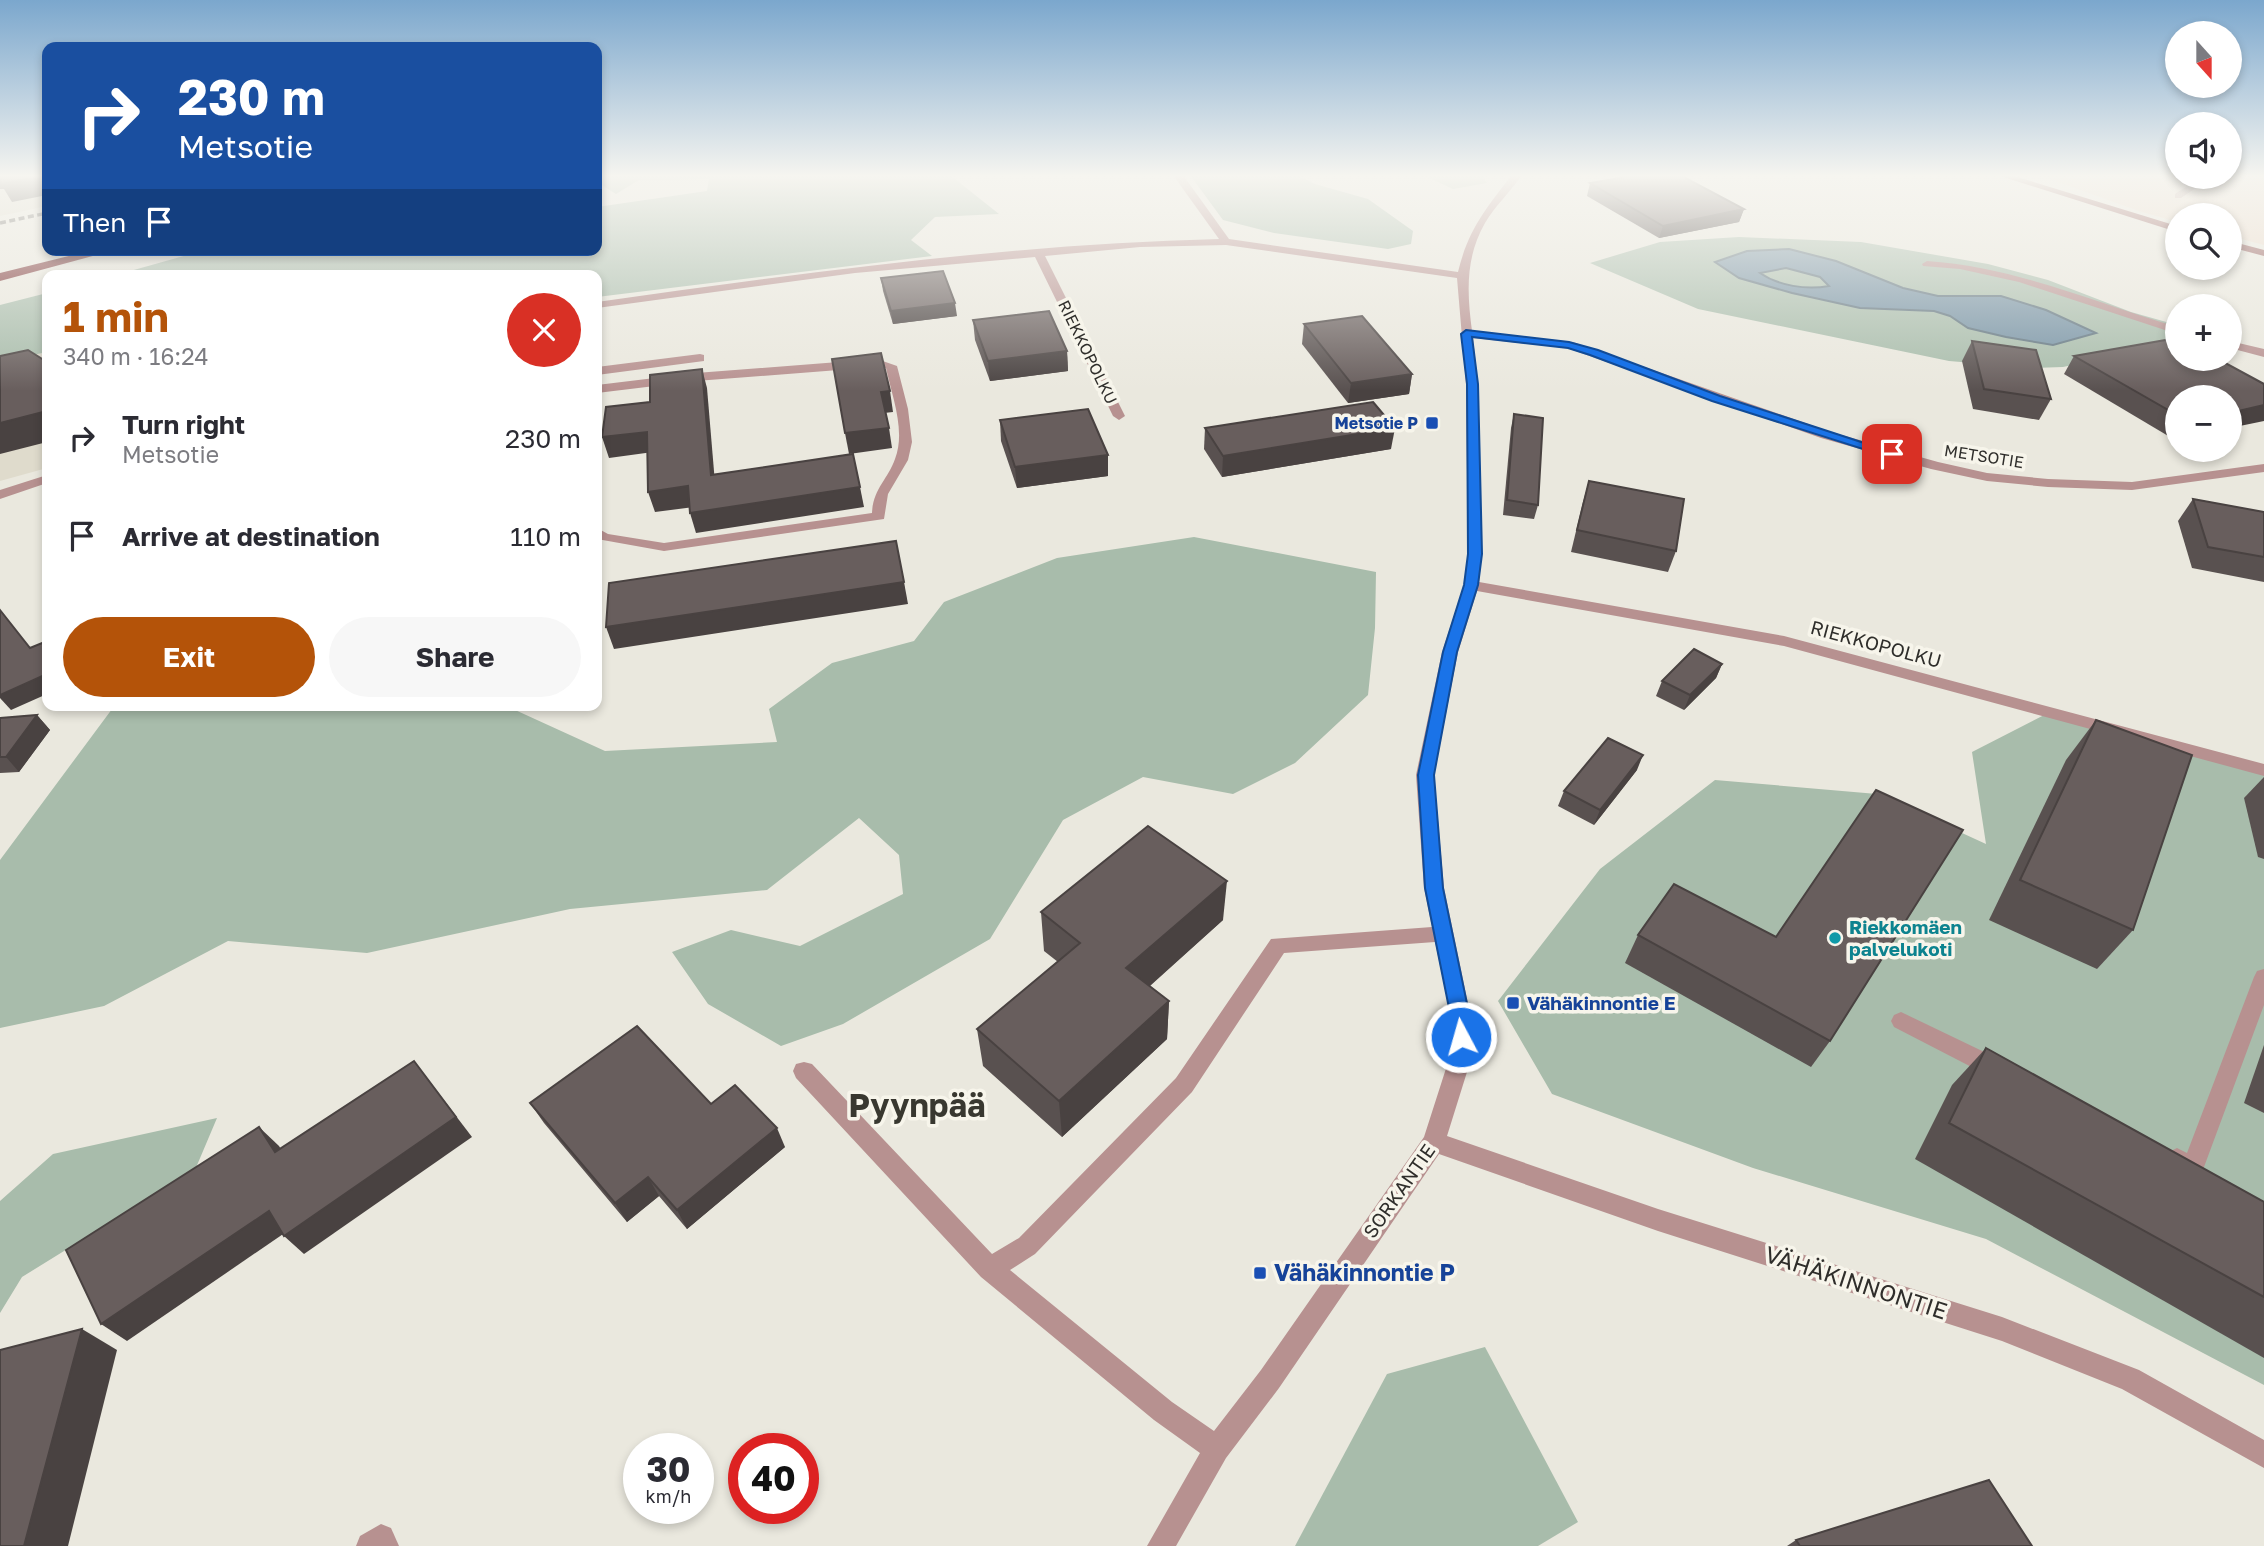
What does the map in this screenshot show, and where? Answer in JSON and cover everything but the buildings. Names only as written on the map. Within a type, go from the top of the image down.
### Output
[{"type":"highway","points":[[0,277],[85,256]]},
{"type":"main road","points":[[2242,247],[2264,253]]},
{"type":"street","points":[[602,304],[855,270],[1100,247]]},
{"type":"street","points":[[1269,247],[1462,276]]},
{"type":"street","name":"SORKANTIE","points":[[1161,1546],[1217,1449],[1434,1142],[1461,1056],[1461,1018],[1434,888],[1426,775],[1450,652],[1471,585],[1475,554],[1472,384],[1462,276],[1469,247]]},
{"type":"street","name":"RIEKKOPOLKU","points":[[1038,252],[1119,416]]},
{"type":"street","points":[[1927,264],[1962,264],[2029,279],[2104,309],[2165,327]]},
{"type":"street","name":"METSOTIE","points":[[1466,334],[1569,345],[1826,435],[1936,466],[1987,477],[2048,483],[2132,485],[2264,468]]},
{"type":"street","points":[[2242,348],[2264,353]]},
{"type":"street","points":[[602,370],[700,358]]},
{"type":"street","points":[[602,388],[696,377],[877,363],[891,366],[902,412],[904,454],[878,497],[879,516],[664,547],[602,536]]},
{"type":"street","points":[[0,495],[42,481]]},
{"type":"street","name":"RIEKKOPOLKU","points":[[1471,585],[1784,641],[2264,770]]},
{"type":"street","points":[[990,1269],[1027,1246],[1184,1085],[1278,945],[1443,934]]},
{"type":"street","points":[[2156,1148],[2193,1167],[2264,977]]},
{"type":"street","points":[[1901,1021],[2010,1075]]},
{"type":"street","points":[[804,1070],[990,1269],[1163,1411],[1217,1449]]},
{"type":"street","name":"VÄHÄKINNONTIE","points":[[1434,1142],[1658,1220],[2002,1329],[2130,1379],[2264,1455]]},
{"type":"street","points":[[370,1546],[381,1538],[385,1546]]},
{"type":"shaded area","points":[[42,353],[42,469],[0,481],[0,362]]},
{"type":"green space","points":[[602,247],[920,247],[932,256],[602,296],[602,270],[134,270],[184,256],[602,256]]},
{"type":"green space","points":[[1643,247],[1891,247],[1988,264],[2048,280],[2131,312],[2165,322],[2165,346],[2063,367],[2033,368],[1949,361],[1698,309],[1590,263]]},
{"type":"green space","points":[[42,294],[42,353],[0,362],[0,305]]},
{"type":"green space","points":[[1194,537],[1376,572],[1375,628],[1368,695],[1295,763],[1233,794],[1143,777],[1063,820],[990,939],[843,1024],[781,1046],[708,1004],[672,952],[731,930],[800,946],[903,894],[899,855],[859,818],[767,890],[570,909],[367,953],[228,941],[104,1006],[0,1028],[0,860],[111,711],[517,711],[605,751],[777,742],[769,709],[832,663],[914,641],[944,602],[1057,558]]},
{"type":"green space","points":[[2050,712],[2264,770],[2264,1385],[1986,1239],[1753,1168],[1552,1094],[1498,1001],[1600,869],[1715,780],[1877,794],[1986,844],[1972,752]]},
{"type":"green space","points":[[217,1118],[195,1170],[22,1277],[0,1313],[0,1201],[53,1154]]},
{"type":"green space","points":[[1485,1347],[1578,1522],[1538,1546],[1295,1546],[1387,1374]]},
{"type":"water","points":[[1789,249],[1836,261],[1903,288],[1938,296],[2001,296],[2046,310],[2096,333],[2053,345],[2006,337],[1968,328],[1950,316],[1934,311],[1860,308],[1792,293],[1739,278],[1715,262],[1747,251]],"holes":[[[1786,268],[1820,277],[1829,286],[1793,286],[1760,273]]]},
{"type":"place","name":"Metsotie P","points":[[1432,423]]},
{"type":"place","name":"Riekkomäen palvelukoti","points":[[1835,938]]},
{"type":"place","name":"Vähäkinnontie E","points":[[1513,1003]]},
{"type":"place","name":"Vähäkinnontie P","points":[[1260,1273]]},
{"type":"district","name":"Pyynpää","points":[[917,1106]]},
{"type":"route","points":[[1461,1037],[1461,1018],[1434,888],[1426,775],[1450,652],[1471,585],[1475,554],[1472,384],[1466,334],[1569,345],[1594,352],[1716,398],[1892,454]]}]
